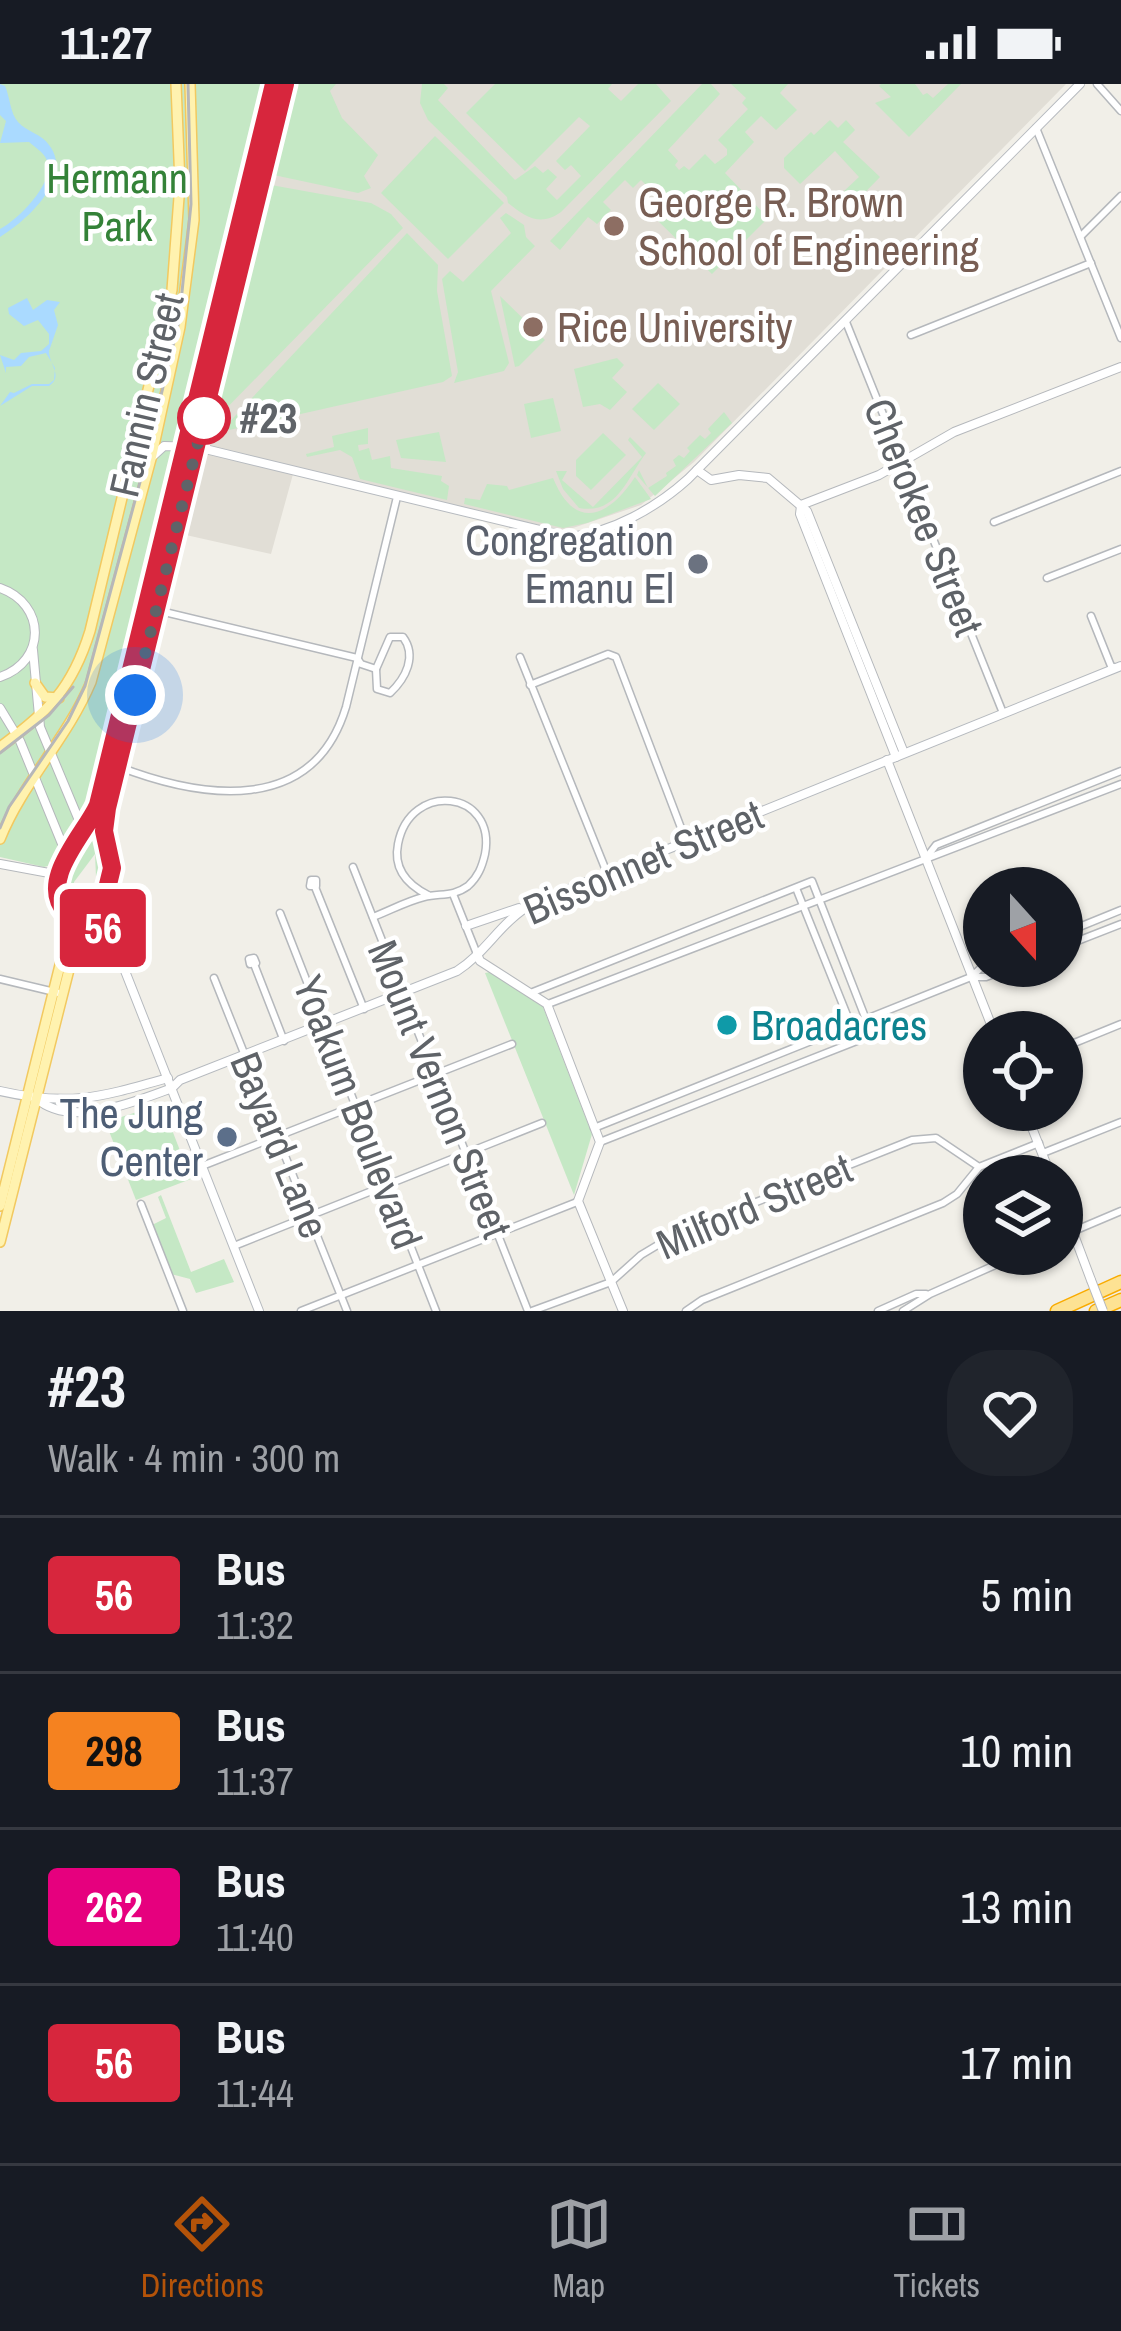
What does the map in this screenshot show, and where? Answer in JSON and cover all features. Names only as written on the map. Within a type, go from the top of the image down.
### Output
[{"type":"highway","points":[[1057,1311],[1121,1282]]},
{"type":"highway","points":[[1100,1311],[1121,1300]]},
{"type":"main road","name":"Fannin Street","points":[[0,747],[58,698],[80,664],[90,632],[172,290],[180,184],[176,84]]},
{"type":"main road","name":"Fannin Street","points":[[0,839],[10,814],[78,712],[91,682],[152,459],[180,327],[194,220],[190,84]]},
{"type":"main road","points":[[192,446],[274,84]]},
{"type":"main road","points":[[58,993],[66,940],[60,875],[67,856],[87,834],[98,805],[285,84]]},
{"type":"main road","points":[[152,459],[164,446],[192,446],[577,536],[664,501],[1080,84]]},
{"type":"main road","points":[[801,505],[902,463],[954,432],[1121,367]]},
{"type":"main road","points":[[697,470],[711,480],[740,475],[768,478],[801,505],[896,757],[926,858],[963,955]]},
{"type":"main road","points":[[0,588],[16,594],[33,615],[38,717],[78,818],[87,834],[105,844]]},
{"type":"main road","points":[[151,608],[104,831],[112,868],[104,901],[114,943],[260,1311]]},
{"type":"main road","points":[[0,677],[18,670],[33,650]]},
{"type":"main road","points":[[1119,667],[1121,680]]},
{"type":"main road","name":"Bissonnet Street","points":[[0,1090],[32,1098],[45,1107],[101,1110],[244,1057],[457,971],[500,927],[532,904],[1119,667]]},
{"type":"main road","points":[[35,683],[45,697],[58,698]]},
{"type":"main road","points":[[0,708],[17,734],[67,856]]},
{"type":"main road","points":[[0,864],[60,875]]},
{"type":"main road","points":[[0,1242],[58,993],[78,934],[104,901]]},
{"type":"main road","points":[[466,926],[532,904]]},
{"type":"main road","points":[[64,911],[99,925],[114,943]]},
{"type":"main road","points":[[477,954],[480,961],[547,1004],[600,1142],[578,1201],[623,1311]]},
{"type":"main road","points":[[0,1205],[32,1098]]},
{"type":"main road","points":[[1034,1131],[1044,1155]]},
{"type":"main road","points":[[1083,1259],[1100,1311]]},
{"type":"street","points":[[1097,84],[1121,111]]},
{"type":"street","points":[[1036,128],[1121,338]]},
{"type":"street","points":[[1081,236],[1121,196]]},
{"type":"street","points":[[911,335],[1091,263]]},
{"type":"street","name":"Cherokee Street","points":[[845,321],[1003,713]]},
{"type":"street","points":[[994,522],[1121,471]]},
{"type":"street","points":[[117,766],[219,791],[254,791],[288,781],[318,759],[337,733],[397,497]]},
{"type":"street","points":[[1047,578],[1121,549]]},
{"type":"street","points":[[151,608],[357,658],[370,653],[380,656]]},
{"type":"street","points":[[1091,616],[1111,666],[1119,667]]},
{"type":"street","points":[[390,637],[408,642],[408,668],[390,693],[377,688],[380,656],[390,637]]},
{"type":"street","points":[[530,685],[613,655],[686,841]]},
{"type":"street","points":[[520,657],[607,873]]},
{"type":"street","points":[[357,658],[376,669]]},
{"type":"street","points":[[926,858],[936,844],[1121,771]]},
{"type":"street","points":[[547,1004],[1121,784]]},
{"type":"street","points":[[373,917],[428,895],[453,894],[477,876],[487,841],[484,826],[470,808],[443,800],[428,802],[414,812],[397,848],[399,866],[406,881],[428,895]]},
{"type":"street","name":"Mount Vernon Street","points":[[353,867],[530,1311]]},
{"type":"street","points":[[533,992],[812,881],[872,1035],[600,1142]]},
{"type":"street","points":[[315,887],[364,1009]]},
{"type":"street","points":[[796,888],[858,1041]]},
{"type":"street","points":[[453,894],[477,954]]},
{"type":"street","points":[[1083,925],[1121,910]]},
{"type":"street","name":"Yoakum Boulevard","points":[[280,913],[436,1311]]},
{"type":"street","points":[[1083,939],[1121,924]]},
{"type":"street","points":[[671,938],[677,953]]},
{"type":"street","points":[[254,964],[284,1041]]},
{"type":"street","name":"Bayard Lane","points":[[214,978],[347,1311]]},
{"type":"street","points":[[0,979],[58,993]]},
{"type":"street","points":[[595,1128],[963,979]]},
{"type":"street","points":[[1083,1039],[1121,1024]]},
{"type":"street","points":[[202,1166],[512,1044]]},
{"type":"street","points":[[728,1075],[734,1090]]},
{"type":"street","points":[[1018,1155],[1121,1122]]},
{"type":"street","points":[[234,1246],[542,1123]]},
{"type":"street","name":"Milford Street","points":[[530,1311],[611,1282],[641,1255],[676,1234],[922,1137],[949,1145],[963,1155]]},
{"type":"street","points":[[686,1311],[702,1300],[943,1203],[963,1187]]},
{"type":"street","points":[[302,1311],[578,1201]]},
{"type":"street","points":[[141,1204],[183,1311]]},
{"type":"street","points":[[1083,1227],[1121,1211]]},
{"type":"street","points":[[903,1311],[973,1275]]},
{"type":"street","points":[[878,1311],[916,1294],[930,1294]]},
{"type":"shaded area","name":"Rice University","points":[[300,84],[1066,84],[694,462],[641,505],[564,531],[295,467],[271,554],[186,535]]},
{"type":"green space","name":"Hermann Park","points":[[0,84],[268,84],[93,806],[51,865],[44,867],[0,857]]},
{"type":"green space","points":[[292,84],[336,84],[330,91],[342,118],[378,155],[364,176],[371,188],[358,193],[269,174]]},
{"type":"green space","points":[[422,84],[448,88],[438,100],[515,180],[535,166],[543,173],[548,169],[557,177],[546,189],[557,200],[581,176],[571,165],[565,170],[556,161],[590,126],[579,117],[525,171],[466,113],[495,84],[612,84],[608,89],[621,101],[638,84],[656,84],[671,101],[561,212],[540,219],[508,203],[428,120],[420,103]]},
{"type":"green space","points":[[702,84],[711,84],[720,94],[668,150],[679,170],[684,166],[689,170],[705,154],[715,164],[727,155],[718,140],[748,109],[742,103],[746,98],[731,84],[788,84],[780,93],[797,110],[776,130],[761,116],[745,132],[754,142],[725,173],[768,218],[712,274],[652,215],[661,200],[641,180],[633,188],[625,180],[603,202],[611,210],[597,224],[588,217],[560,250],[550,241]]},
{"type":"green space","points":[[881,84],[915,84],[923,95],[933,98],[948,84],[961,84],[909,137],[875,103],[891,97]]},
{"type":"green space","points":[[830,120],[838,128],[846,120],[855,130],[843,142],[880,177],[837,221],[825,209],[859,177],[835,151],[800,184],[784,168],[784,158]]},
{"type":"green space","points":[[435,136],[504,203],[448,259],[381,193]]},
{"type":"green space","points":[[271,185],[371,203],[391,214],[403,228],[213,422]]},
{"type":"green space","points":[[506,213],[524,225],[526,237],[535,246],[491,291],[509,363],[504,371],[454,383],[458,372],[442,279],[450,271],[463,282],[511,233],[500,218]]},
{"type":"green space","points":[[407,233],[438,265],[437,291],[452,376],[443,382],[220,432]]},
{"type":"green space","points":[[500,296],[545,340],[515,367]]},
{"type":"green space","points":[[617,358],[624,365],[612,378],[627,392],[610,410],[600,404],[583,407],[574,369]]},
{"type":"green space","points":[[658,383],[680,404],[654,430],[632,409]]},
{"type":"green space","points":[[553,398],[561,431],[531,438],[524,404]]},
{"type":"green space","points":[[724,412],[732,423],[655,496],[648,488],[667,476],[676,466],[673,460],[679,455],[684,458],[700,435],[705,439],[711,433],[708,429]]},
{"type":"green space","points":[[368,428],[368,444],[358,445],[359,451],[369,448],[372,460],[390,456],[391,468],[442,476],[441,481],[449,486],[447,500],[360,479],[352,457],[340,450],[307,457],[334,447],[332,436]]},
{"type":"green space","points":[[439,432],[446,462],[401,458],[396,440]]},
{"type":"green space","points":[[603,433],[626,455],[591,490],[576,476],[576,460]]},
{"type":"green space","points":[[630,437],[646,453],[620,492],[592,509],[579,508],[563,489],[556,471],[567,471],[562,480],[593,507],[642,457]]},
{"type":"green space","points":[[635,477],[651,499],[563,528],[464,504],[465,498],[480,500],[487,484],[509,490],[553,478],[571,506],[593,513],[614,502]]},
{"type":"green space","points":[[92,841],[103,852],[106,879],[96,877],[95,854],[74,882],[75,901],[89,897],[95,884],[105,882],[95,903],[78,914],[66,896],[66,875],[75,856]]},
{"type":"green space","points":[[485,973],[543,1007],[592,1134],[574,1195]]},
{"type":"green space","points":[[162,1104],[191,1179],[136,1200],[107,1126]]},
{"type":"green space","points":[[161,1195],[191,1272],[224,1259],[234,1282],[196,1293],[190,1279],[171,1274],[152,1225],[166,1218]]},
{"type":"water","points":[[0,84],[5,86],[18,122],[49,145],[56,171],[44,198],[0,237],[0,229],[33,200],[45,181],[48,163],[29,142],[0,143],[6,121],[0,115]]},
{"type":"water","points":[[27,298],[33,310],[47,300],[60,302],[54,310],[58,325],[49,351],[52,363],[46,353],[29,357],[21,366],[6,367],[6,373],[0,355],[14,360],[49,344],[49,334],[38,320],[24,326],[9,314],[8,308]]},
{"type":"water","points":[[54,380],[49,386],[32,386],[0,406],[10,392],[32,384]]},
{"type":"tram line","points":[[0,828],[85,686],[140,482],[179,321],[191,204],[188,84]]},
{"type":"tram line","points":[[0,753],[49,715],[73,687]]},
{"type":"bus line","name":"56","points":[[274,84],[98,805],[60,875],[64,911],[99,925],[114,943],[104,901],[112,868],[105,844],[107,808],[285,84]]},
{"type":"place","name":"George R. Brown School of Engineering","points":[[614,226]]},
{"type":"place","name":"Rice University","points":[[533,327]]},
{"type":"place","name":"#23","points":[[204,418]]},
{"type":"place","name":"Congregation Emanu El","points":[[698,564]]},
{"type":"place","name":"Broadacres","points":[[727,1025]]},
{"type":"place","name":"The Jung Center","points":[[227,1137]]},
{"type":"route","points":[[135,695],[204,418]]}]
